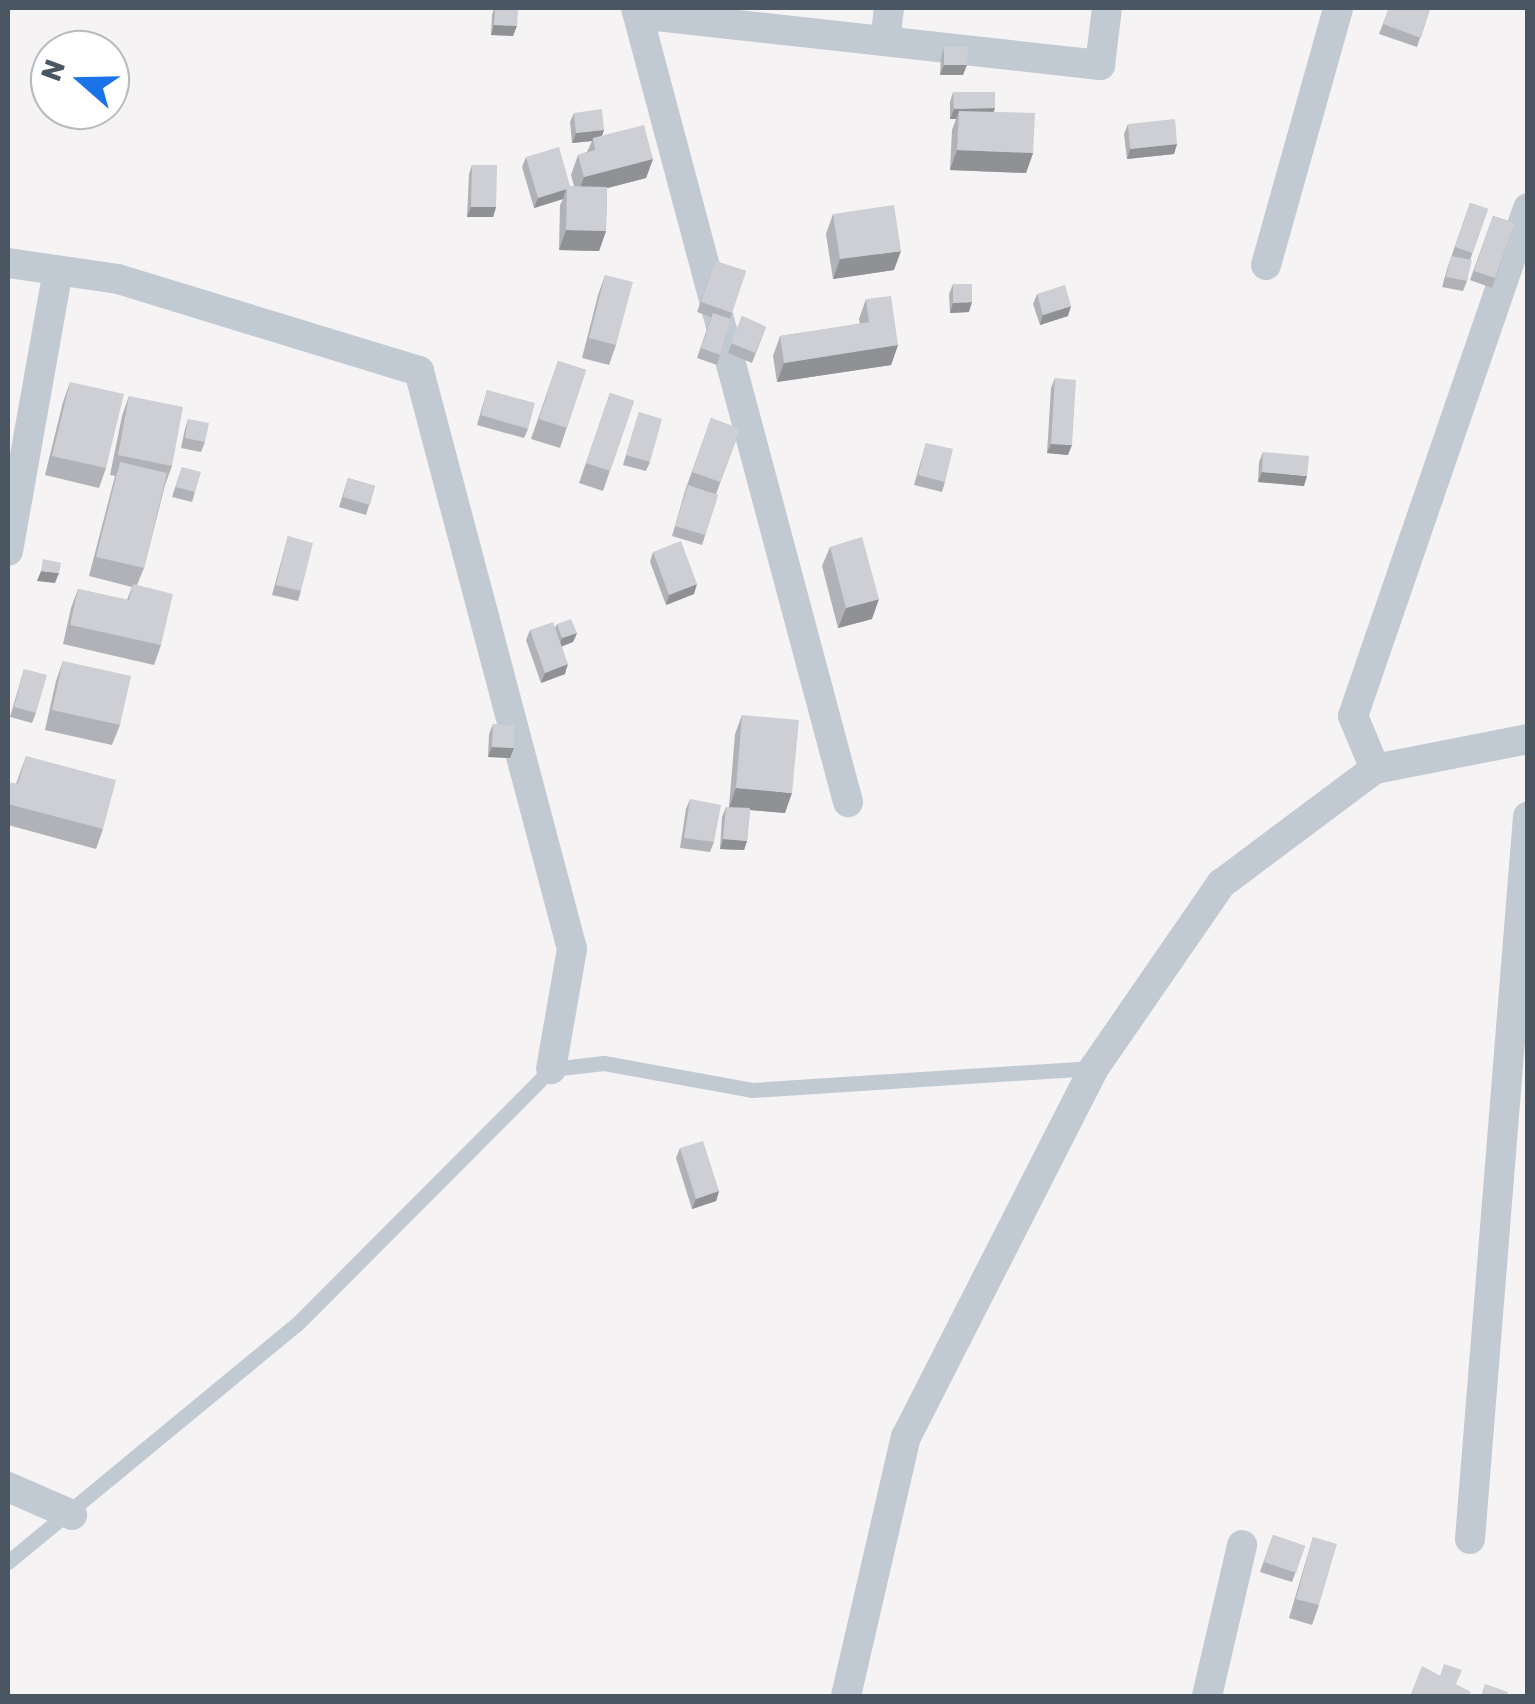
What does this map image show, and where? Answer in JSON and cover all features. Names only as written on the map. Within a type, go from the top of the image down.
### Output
[{"type":"street","points":[[884,41],[890,8]]},
{"type":"street","points":[[848,802],[637,11],[1100,65],[1107,8]]},
{"type":"street","points":[[1266,264],[1338,8]]},
{"type":"street","points":[[1375,769],[1353,716],[1528,208]]},
{"type":"street","points":[[8,263],[118,279],[419,372],[572,949],[551,1069]]},
{"type":"street","points":[[8,551],[58,271]]},
{"type":"street","points":[[846,1696],[906,1437],[1094,1068],[1222,884],[1375,769],[1528,739]]},
{"type":"street","points":[[1470,1539],[1528,816]]},
{"type":"street","points":[[8,1487],[72,1515]]},
{"type":"street","points":[[1207,1696],[1242,1545]]},
{"type":"lane","points":[[8,1562],[72,1515],[296,1326],[551,1069],[604,1063],[752,1090],[1094,1068]]},
{"type":"building","points":[[495,8],[518,8],[517,26],[494,25]]},
{"type":"building","points":[[1389,8],[1430,9],[1421,38],[1383,24]]},
{"type":"building","points":[[944,47],[968,47],[967,65],[944,65]]},
{"type":"building","points":[[953,92],[995,92],[995,108],[954,109]]},
{"type":"building","points":[[602,109],[604,130],[576,133],[574,113]]},
{"type":"building","points":[[959,111],[1035,113],[1033,153],[957,150]]},
{"type":"building","points":[[1175,119],[1177,144],[1130,149],[1128,124]]},
{"type":"building","points":[[644,125],[653,159],[584,177],[578,155],[595,150],[593,138]]},
{"type":"building","points":[[559,147],[570,186],[538,198],[526,157]]},
{"type":"building","points":[[472,165],[497,165],[496,207],[471,207]]},
{"type":"building","points":[[567,186],[607,187],[606,231],[566,230]]},
{"type":"building","points":[[1470,203],[1488,209],[1472,253],[1455,247]]},
{"type":"building","points":[[894,205],[901,251],[840,259],[833,214]]},
{"type":"building","points":[[1493,216],[1515,223],[1495,278],[1474,271]]},
{"type":"building","points":[[1451,256],[1472,260],[1467,281],[1446,277]]},
{"type":"building","points":[[715,261],[746,271],[732,313],[701,302]]},
{"type":"building","points":[[605,275],[633,282],[616,345],[589,338]]},
{"type":"building","points":[[953,284],[972,284],[972,302],[953,303]]},
{"type":"building","points":[[1065,285],[1071,306],[1043,315],[1037,294]]},
{"type":"building","points":[[891,296],[898,345],[784,363],[780,336],[869,322],[866,299]]},
{"type":"building","points":[[713,313],[731,319],[720,355],[701,348]]},
{"type":"building","points":[[742,316],[766,327],[755,353],[731,343]]},
{"type":"building","points":[[558,361],[586,370],[567,428],[539,419]]},
{"type":"building","points":[[1055,378],[1076,380],[1072,445],[1051,444]]},
{"type":"building","points":[[70,382],[124,394],[106,468],[52,456]]},
{"type":"building","points":[[487,390],[535,403],[528,429],[481,415]]},
{"type":"building","points":[[610,393],[634,401],[610,471],[586,463]]},
{"type":"building","points":[[129,396],[183,407],[172,466],[118,455]]},
{"type":"building","points":[[639,412],[662,419],[650,462],[626,455]]},
{"type":"building","points":[[711,418],[740,429],[720,482],[692,472]]},
{"type":"building","points":[[188,419],[209,423],[205,442],[185,438]]},
{"type":"building","points":[[926,443],[953,449],[945,482],[918,475]]},
{"type":"building","points":[[1263,452],[1309,456],[1307,476],[1262,472]]},
{"type":"building","points":[[120,462],[167,473],[144,568],[96,557]]},
{"type":"building","points":[[182,467],[201,472],[195,492],[176,487]]},
{"type":"building","points":[[348,478],[375,486],[370,505],[343,497]]},
{"type":"building","points":[[688,485],[718,495],[705,535],[675,526]]},
{"type":"building","points":[[288,536],[313,543],[301,591],[276,585]]},
{"type":"building","points":[[862,537],[879,599],[846,608],[830,547]]},
{"type":"building","points":[[681,541],[697,584],[669,595],[653,552]]},
{"type":"building","points":[[43,559],[61,563],[59,573],[41,571]]},
{"type":"building","points":[[133,584],[173,594],[161,645],[70,625],[78,589],[129,600]]},
{"type":"building","points":[[571,619],[577,633],[562,638],[557,624]]},
{"type":"building","points":[[553,622],[568,664],[545,673],[530,630]]},
{"type":"building","points":[[63,661],[131,676],[120,725],[52,710]]},
{"type":"building","points":[[24,669],[47,675],[36,713],[14,707]]},
{"type":"building","points":[[742,715],[799,720],[792,793],[736,788]]},
{"type":"building","points":[[493,724],[514,725],[514,748],[492,747]]},
{"type":"building","points":[[26,756],[116,780],[103,829],[8,804],[8,782],[18,784]]},
{"type":"building","points":[[690,799],[721,805],[714,842],[684,838]]},
{"type":"building","points":[[726,807],[750,808],[747,841],[723,839]]},
{"type":"building","points":[[703,1141],[719,1191],[696,1199],[680,1148]]},
{"type":"building","points":[[1273,1535],[1305,1546],[1296,1573],[1264,1562]]},
{"type":"building","points":[[1313,1537],[1337,1544],[1319,1605],[1296,1599]]},
{"type":"building","points":[[1444,1664],[1462,1670],[1456,1684],[1440,1676]]},
{"type":"building","points":[[1422,1666],[1471,1692],[1469,1696],[1410,1696]]},
{"type":"building","points":[[1485,1684],[1508,1692],[1507,1696],[1481,1696]]}]
